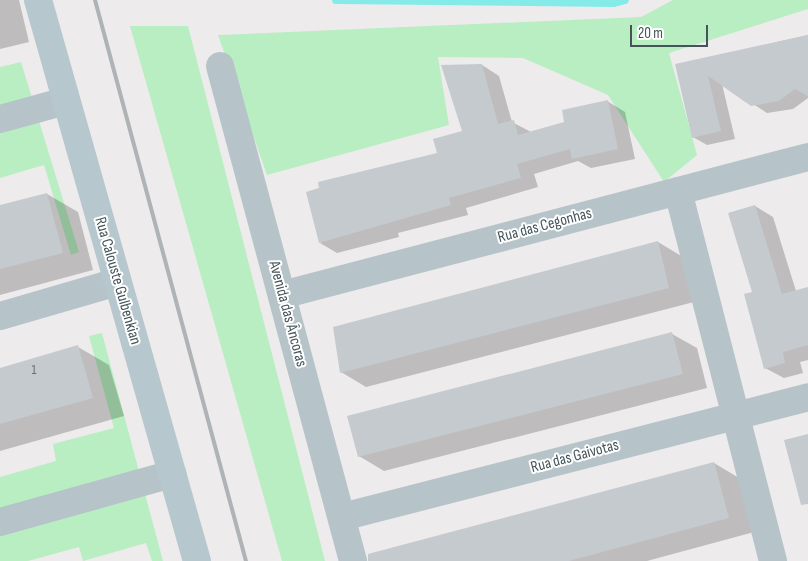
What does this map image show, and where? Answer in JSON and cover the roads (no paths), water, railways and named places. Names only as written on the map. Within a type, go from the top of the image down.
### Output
[{"type":"street","name":"Rua Calouste Gulbenkian","points":[[38,0],[198,561]]},
{"type":"street","name":"Avenida das Âncoras","points":[[220,66],[353,561]]},
{"type":"street","points":[[0,120],[66,101]]},
{"type":"street","name":"Rua das Cegonhas","points":[[282,295],[808,157]]},
{"type":"street","points":[[678,191],[773,561]]},
{"type":"street","points":[[0,316],[117,282]]},
{"type":"street","name":"Rua das Gaivotas","points":[[342,517],[808,397]]},
{"type":"street","points":[[0,522],[172,474]]},
{"type":"waterway","points":[[336,0],[613,3],[625,0]]},
{"type":"railway","points":[[95,0],[246,561]]}]
